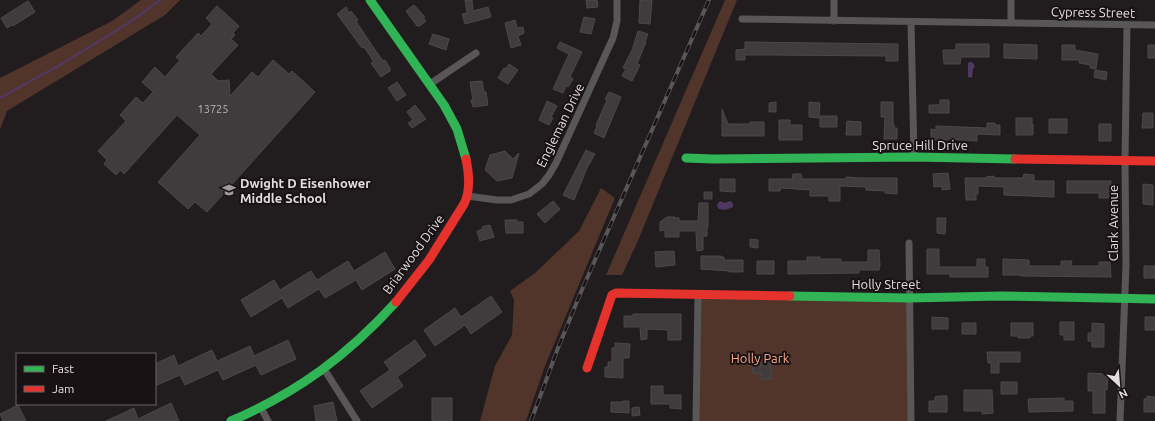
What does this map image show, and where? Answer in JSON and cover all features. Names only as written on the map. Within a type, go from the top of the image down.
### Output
[{"type":"street","name":"Briarwood Drive","points":[[231,421],[261,408],[324,369],[371,328],[407,289],[447,234],[467,196],[468,168],[462,141],[451,116],[370,0]]},
{"type":"street","name":"Engleman Drive","points":[[467,196],[496,200],[511,200],[529,194],[546,180],[556,163],[613,38],[617,21],[616,0]]},
{"type":"street","points":[[834,0],[834,20]]},
{"type":"street","points":[[1011,0],[1011,23]]},
{"type":"street","name":"Cypress Street","points":[[742,19],[1155,25]]},
{"type":"street","points":[[911,22],[914,157]]},
{"type":"street","name":"Clark Avenue","points":[[1120,421],[1125,299],[1127,25]]},
{"type":"street","points":[[430,84],[476,53]]},
{"type":"street","name":"Spruce Hill Drive","points":[[686,158],[714,160],[732,158],[914,157],[1155,162]]},
{"type":"street","points":[[909,243],[912,421]]},
{"type":"street","name":"Holly Street","points":[[586,368],[612,295],[616,293],[909,298],[1026,297],[1155,299]]},
{"type":"street","points":[[696,421],[698,295]]},
{"type":"street","points":[[324,369],[357,421]]},
{"type":"street","points":[[261,408],[268,421]]},
{"type":"green space","points":[[141,0],[180,0],[165,15],[7,111],[0,130],[0,78],[112,21]]},
{"type":"green space","points":[[725,0],[737,0],[637,243],[622,275],[606,275]]},
{"type":"green space","points":[[601,188],[615,198],[545,366],[526,421],[480,421],[495,366],[512,335],[514,300],[510,291],[535,273],[579,231]]},
{"type":"green space","name":"Holly Park","points":[[698,295],[909,298],[912,421],[696,421]]},
{"type":"shaded area","points":[[972,62],[975,66],[973,69],[972,78],[968,77],[968,63]]},
{"type":"shaded area","points":[[721,201],[724,203],[731,201],[733,207],[725,210],[719,209],[717,206]]},
{"type":"building","points":[[465,0],[472,0],[473,11],[488,7],[491,17],[465,24],[462,14],[467,13]]},
{"type":"building","points":[[586,0],[597,0],[598,7],[587,8]]},
{"type":"building","points":[[640,0],[652,0],[650,24],[639,23]]},
{"type":"building","points":[[28,1],[35,12],[13,26],[12,25],[7,28],[1,18]]},
{"type":"building","points":[[414,5],[425,17],[423,18],[426,21],[420,26],[417,26],[406,11]]},
{"type":"building","points":[[217,6],[239,26],[233,33],[235,35],[231,39],[238,45],[211,74],[218,81],[229,80],[230,96],[252,72],[258,77],[273,60],[289,74],[292,71],[315,92],[207,212],[195,202],[188,209],[158,182],[200,135],[177,115],[124,174],[120,170],[116,175],[104,164],[107,160],[98,151],[126,121],[120,115],[136,97],[143,103],[153,92],[142,82],[155,67],[165,77],[180,60],[176,57],[198,33],[201,36],[212,24],[206,18]]},
{"type":"building","points":[[346,7],[349,13],[351,11],[358,20],[356,21],[373,47],[390,68],[390,71],[381,77],[371,63],[374,62],[364,47],[362,48],[337,14]]},
{"type":"building","points":[[584,17],[595,19],[591,34],[580,32]]},
{"type":"building","points":[[515,20],[517,28],[523,27],[524,33],[518,36],[521,45],[511,48],[505,23]]},
{"type":"building","points":[[638,31],[648,34],[637,64],[640,65],[632,81],[622,76],[626,69],[623,68],[632,50]]},
{"type":"building","points":[[433,34],[449,39],[446,50],[429,44]]},
{"type":"building","points":[[560,42],[582,52],[570,77],[573,79],[568,87],[566,86],[563,93],[553,89],[569,54],[557,48]]},
{"type":"building","points":[[745,42],[898,44],[898,61],[886,61],[886,56],[770,55],[745,55],[745,60],[736,60],[736,50],[745,49]]},
{"type":"building","points":[[956,44],[989,44],[989,57],[961,57],[960,64],[944,64],[943,50],[956,50]]},
{"type":"building","points":[[1004,44],[1037,45],[1037,59],[1004,58]]},
{"type":"building","points":[[1062,45],[1075,45],[1075,50],[1098,54],[1096,69],[1090,68],[1090,65],[1079,63],[1080,60],[1062,60]]},
{"type":"building","points":[[1148,45],[1155,45],[1155,58],[1148,58]]},
{"type":"building","points":[[509,64],[518,70],[508,84],[498,78],[504,68],[506,69]]},
{"type":"building","points":[[1095,70],[1107,72],[1106,80],[1094,77]]},
{"type":"building","points":[[482,81],[484,92],[486,92],[488,105],[473,107],[470,82]]},
{"type":"building","points":[[397,82],[406,95],[397,101],[388,88]]},
{"type":"building","points":[[609,92],[621,97],[604,138],[594,133],[607,100],[605,99]]},
{"type":"building","points":[[940,100],[949,100],[949,113],[929,113],[929,105],[940,105]]},
{"type":"building","points":[[547,101],[557,106],[551,117],[553,118],[549,125],[539,120]]},
{"type":"building","points":[[776,102],[776,112],[769,112],[769,103]]},
{"type":"building","points":[[809,102],[820,103],[819,118],[809,117]]},
{"type":"building","points":[[881,102],[893,102],[893,124],[894,128],[897,128],[897,139],[884,139],[885,117],[881,117]]},
{"type":"building","points":[[415,105],[426,119],[412,128],[408,123],[413,120],[407,112]]},
{"type":"building","points":[[722,109],[728,124],[750,124],[750,122],[764,122],[764,136],[722,136]]},
{"type":"building","points":[[1143,113],[1153,113],[1153,128],[1142,128]]},
{"type":"building","points":[[820,116],[837,116],[837,127],[820,127]]},
{"type":"building","points":[[1016,118],[1032,118],[1033,135],[1016,135]]},
{"type":"building","points":[[1049,119],[1067,119],[1067,133],[1049,133]]},
{"type":"building","points":[[779,120],[790,120],[790,125],[802,125],[802,140],[779,140]]},
{"type":"building","points":[[847,121],[861,122],[861,135],[846,135]]},
{"type":"building","points":[[987,123],[995,123],[995,125],[1000,125],[1000,135],[977,134],[977,141],[948,139],[931,140],[931,129],[936,130],[936,126],[987,128]]},
{"type":"building","points":[[1099,124],[1111,124],[1111,141],[1099,141]]},
{"type":"building","points":[[586,150],[595,154],[587,168],[574,200],[563,195]]},
{"type":"building","points":[[505,151],[513,159],[519,153],[512,178],[497,181],[485,170],[490,155]]},
{"type":"building","points":[[948,173],[950,189],[942,190],[942,186],[934,187],[933,174]]},
{"type":"building","points":[[793,174],[801,174],[802,179],[846,179],[846,177],[897,178],[897,194],[885,193],[885,191],[866,190],[866,187],[840,186],[840,201],[829,201],[829,196],[810,196],[810,190],[781,188],[780,191],[769,191],[769,179],[792,179]]},
{"type":"building","points":[[1024,174],[1034,175],[1034,181],[1054,181],[1054,197],[1004,195],[1004,187],[978,186],[976,200],[966,200],[965,178],[986,178],[993,176],[996,178],[1023,178]]},
{"type":"building","points":[[720,179],[735,179],[735,192],[720,191]]},
{"type":"building","points":[[1067,181],[1111,181],[1111,198],[1099,198],[1099,193],[1067,193]]},
{"type":"building","points":[[1143,184],[1153,185],[1153,205],[1143,204]]},
{"type":"building","points":[[704,192],[712,192],[712,199],[704,199]]},
{"type":"building","points":[[553,201],[560,209],[545,223],[537,214]]},
{"type":"building","points":[[699,203],[708,203],[708,227],[707,236],[703,236],[703,250],[697,251],[696,231],[679,231],[679,237],[665,237],[665,230],[660,231],[660,222],[667,217],[679,218],[679,221],[698,221]]},
{"type":"building","points":[[937,218],[946,218],[945,234],[937,233]]},
{"type":"building","points":[[505,220],[517,220],[517,222],[523,222],[523,233],[506,233]]},
{"type":"building","points":[[490,225],[494,237],[480,241],[477,231],[483,229],[482,227]]},
{"type":"building","points":[[750,239],[758,240],[758,248],[750,247]]},
{"type":"building","points":[[927,249],[939,249],[939,267],[977,267],[977,259],[985,259],[985,267],[988,267],[988,277],[950,277],[950,274],[927,274]]},
{"type":"building","points":[[868,250],[879,250],[879,270],[859,270],[859,273],[788,274],[788,261],[807,261],[807,257],[820,257],[820,259],[841,259],[841,262],[868,262]]},
{"type":"building","points":[[674,251],[675,265],[656,267],[655,252]]},
{"type":"building","points":[[385,252],[395,269],[362,290],[356,280],[325,298],[319,289],[288,308],[282,298],[251,317],[241,300],[274,280],[280,290],[311,271],[317,280],[348,261],[354,271]]},
{"type":"building","points":[[701,256],[721,256],[724,257],[724,260],[743,260],[743,272],[701,269]]},
{"type":"building","points":[[1003,259],[1029,260],[1029,266],[1061,266],[1061,261],[1072,261],[1071,266],[1099,266],[1099,262],[1110,262],[1111,277],[1003,275]]},
{"type":"building","points":[[757,261],[774,261],[774,274],[757,274]]},
{"type":"building","points":[[1144,266],[1155,266],[1155,278],[1144,278]]},
{"type":"building","points":[[491,296],[502,312],[471,334],[465,325],[435,346],[424,330],[455,308],[461,317]]},
{"type":"building","points":[[633,314],[681,314],[681,340],[668,340],[668,330],[647,329],[647,339],[641,340],[640,327],[624,327],[624,316],[633,316]]},
{"type":"building","points":[[932,317],[948,318],[948,329],[932,329]]},
{"type":"building","points":[[1145,317],[1155,317],[1155,330],[1145,330]]},
{"type":"building","points":[[1060,322],[1074,322],[1074,340],[1064,340],[1064,335],[1060,335]]},
{"type":"building","points":[[962,323],[976,323],[976,334],[962,334]]},
{"type":"building","points":[[1011,323],[1033,323],[1033,336],[1030,336],[1030,338],[1018,338],[1018,336],[1011,336]]},
{"type":"building","points":[[1092,323],[1104,324],[1104,347],[1092,347],[1092,341],[1088,341],[1088,333],[1092,333]]},
{"type":"building","points":[[288,340],[296,359],[261,375],[256,365],[223,380],[218,370],[185,385],[180,375],[156,386],[156,364],[174,355],[178,366],[212,350],[217,361],[250,346],[254,356]]},
{"type":"building","points":[[415,340],[426,356],[397,377],[403,386],[372,408],[360,391],[390,370],[384,362]]},
{"type":"building","points":[[615,343],[630,344],[629,358],[623,358],[623,378],[605,377],[605,367],[608,367],[608,362],[612,362],[612,348],[615,348]]},
{"type":"building","points":[[987,352],[1020,352],[1020,362],[999,362],[999,373],[991,373],[991,363],[988,363]]},
{"type":"building","points":[[761,362],[771,362],[771,379],[761,379],[761,374],[753,373],[753,366],[761,367]]},
{"type":"building","points":[[1088,373],[1108,374],[1107,390],[1105,390],[1105,413],[1093,413],[1093,391],[1088,391]]},
{"type":"building","points":[[1001,382],[1017,382],[1017,394],[1001,394]]},
{"type":"building","points":[[651,386],[663,386],[663,395],[681,395],[681,409],[670,408],[670,404],[651,404]]},
{"type":"building","points":[[964,390],[992,390],[993,413],[982,414],[982,411],[964,411]]},
{"type":"building","points":[[947,396],[947,412],[929,412],[929,401],[935,401],[935,397]]},
{"type":"building","points":[[1147,396],[1155,397],[1155,412],[1144,412],[1144,399],[1147,399]]},
{"type":"building","points":[[432,398],[452,398],[452,421],[432,421]]},
{"type":"building","points":[[1064,398],[1064,401],[1073,401],[1073,411],[1029,412],[1028,399]]},
{"type":"building","points":[[629,401],[629,413],[611,412],[611,402]]},
{"type":"building","points":[[333,402],[337,421],[316,421],[314,406]]},
{"type":"building","points":[[171,403],[179,421],[106,421],[134,408],[138,419]]},
{"type":"building","points":[[18,405],[26,421],[3,421],[0,414]]},
{"type":"building","points":[[639,407],[640,415],[632,416],[632,408]]},
{"type":"waterway","points":[[0,98],[58,66],[127,24],[160,0]]},
{"type":"railway","points":[[531,421],[558,348],[581,292],[709,0]]},
{"type":"traffic: fast","points":[[370,0],[444,105],[457,129],[466,159]]},
{"type":"traffic: fast","points":[[686,158],[914,157],[1015,159]]},
{"type":"traffic: fast","points":[[790,296],[909,298],[1001,296],[1155,299]]},
{"type":"traffic: fast","points":[[231,421],[278,398],[320,371],[359,339],[396,302]]},
{"type":"traffic: jam","points":[[396,302],[429,260],[464,204],[468,193],[469,176],[466,159]]},
{"type":"traffic: jam","points":[[1015,159],[1155,161]]},
{"type":"traffic: jam","points":[[587,368],[612,295],[616,293],[790,296]]},
{"type":"place","name":"Dwight D Eisenhower Middle School","points":[[229,190]]}]
